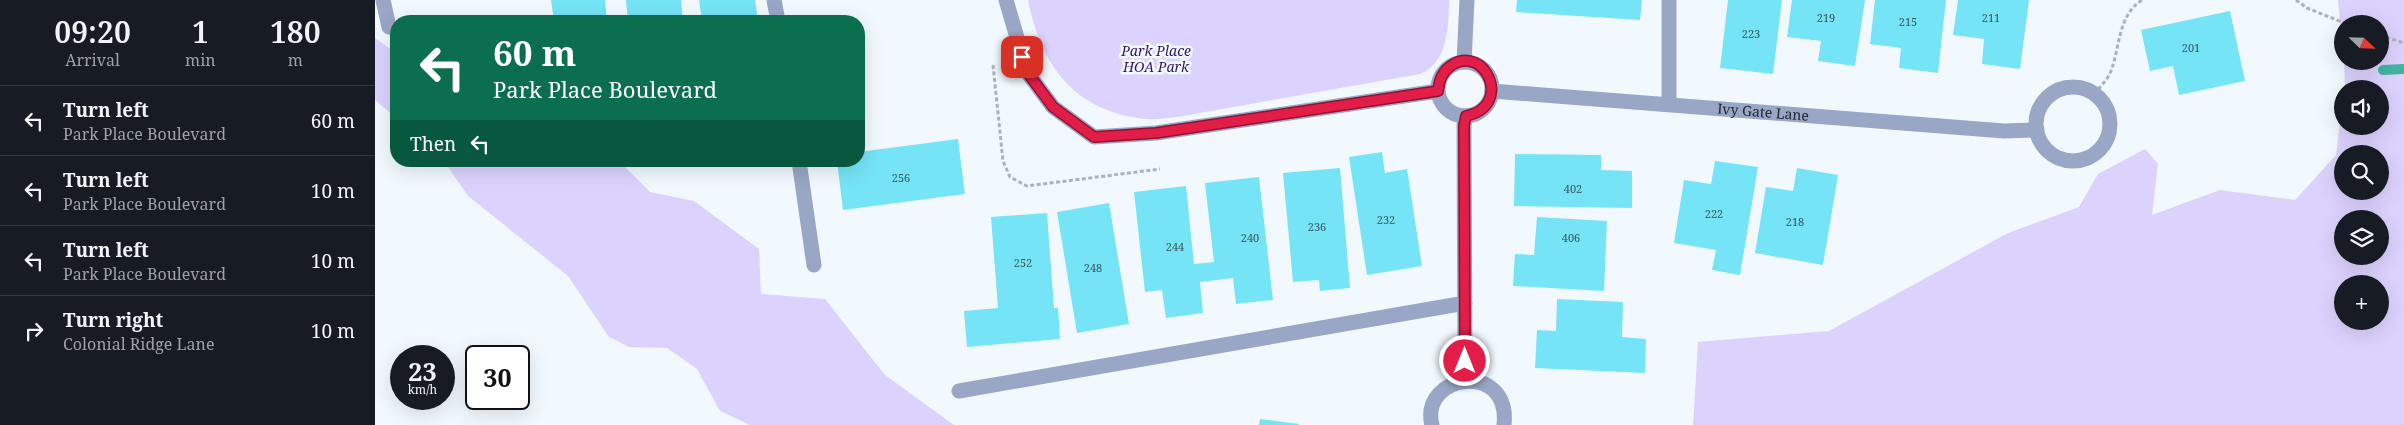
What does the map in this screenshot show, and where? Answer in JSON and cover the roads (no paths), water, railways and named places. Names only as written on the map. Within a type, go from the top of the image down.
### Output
[{"type":"street","points":[[383,0],[389,27]]},
{"type":"street","points":[[774,0],[777,15]]},
{"type":"street","points":[[1005,0],[1027,72],[1053,107],[1094,137],[1156,133],[1438,91]]},
{"type":"street","points":[[1463,62],[1467,0]]},
{"type":"street","points":[[1669,0],[1669,103]]},
{"type":"street","points":[[1463,62],[1480,66],[1486,72],[1490,79],[1492,91],[1488,104],[1475,114],[1466,116],[1451,112],[1444,106],[1438,91],[1442,74],[1455,63],[1463,62]]},
{"type":"street","points":[[2067,87],[2079,87],[2095,94],[2106,108],[2109,118],[2109,131],[2104,143],[2096,153],[2085,159],[2073,161],[2060,158],[2049,152],[2041,142],[2037,130],[2036,119],[2040,107],[2056,91],[2067,87]]},
{"type":"street","name":"Ivy Gate Lane","points":[[1492,91],[1669,103],[2004,131],[2037,130]]},
{"type":"street","points":[[1465,380],[1464,125],[1466,116]]},
{"type":"street","points":[[800,167],[814,265]]},
{"type":"street","points":[[959,391],[1465,303]]},
{"type":"street","points":[[1432,425],[1432,410],[1436,399],[1443,390],[1454,383],[1465,380],[1477,381],[1497,393],[1503,403],[1504,425]]},
{"type":"waterway","points":[[2389,70],[2404,69]]},
{"type":"park label","name":"Park Place HOA Park","points":[[1156,59]]}]
